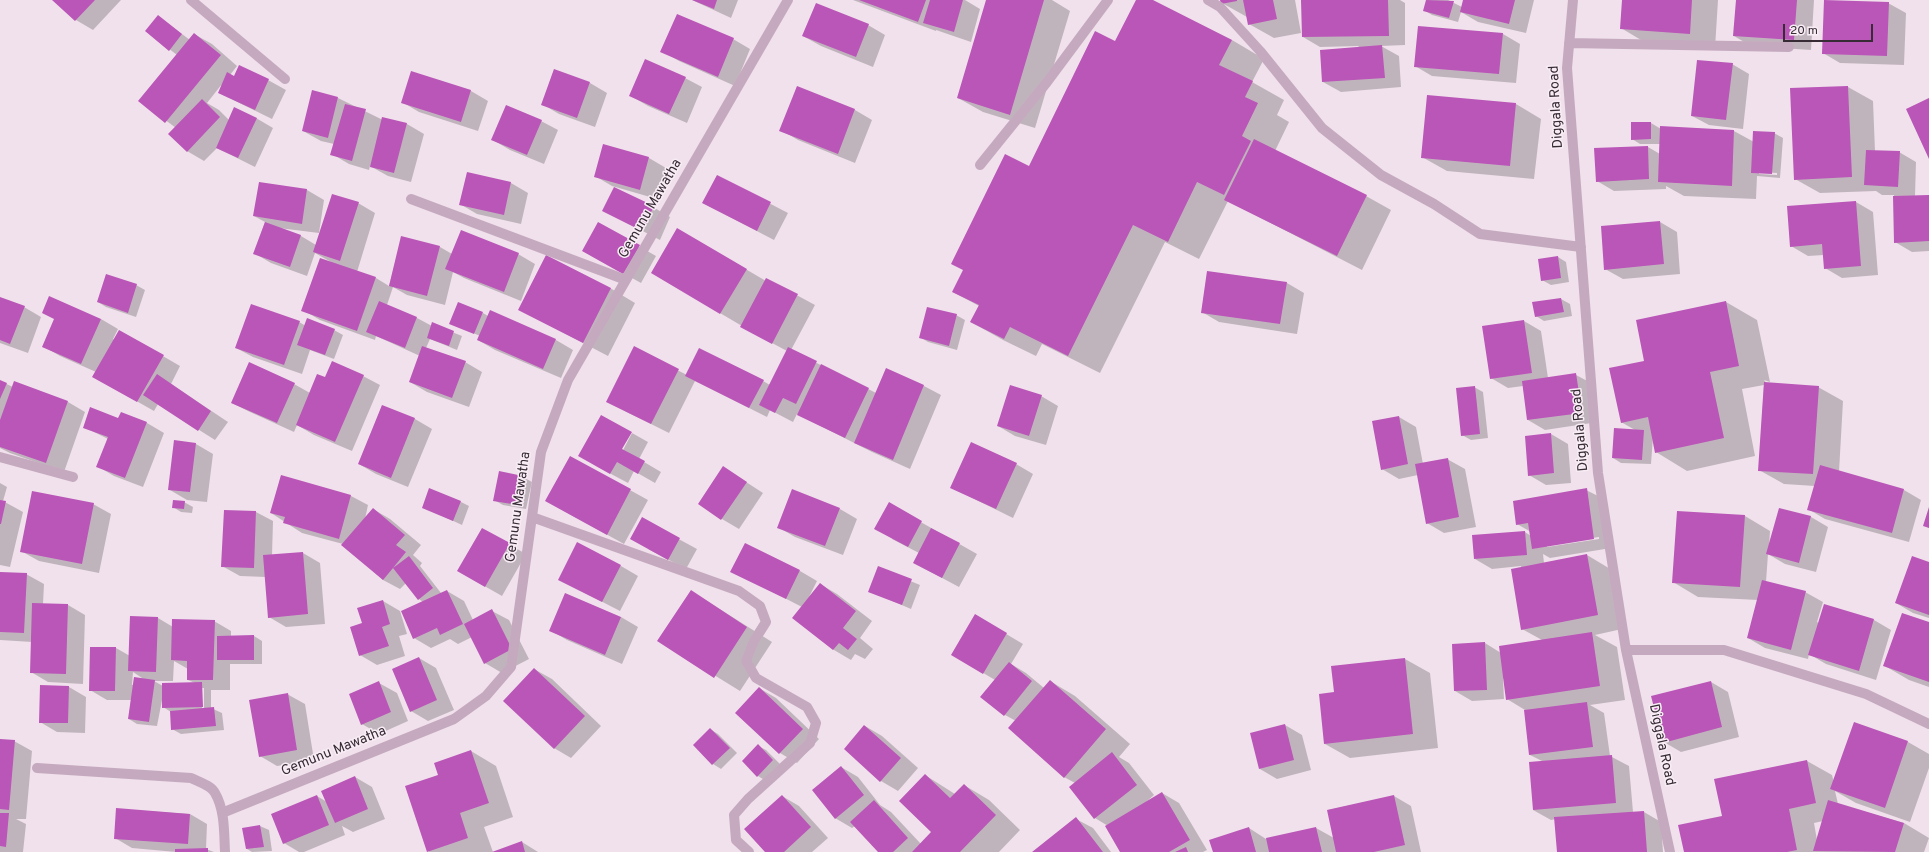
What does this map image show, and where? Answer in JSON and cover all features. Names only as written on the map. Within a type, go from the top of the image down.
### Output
[{"type":"street","points":[[191,0],[285,79]]},
{"type":"street","name":"Gemunu Mawatha","points":[[222,813],[454,719],[486,696],[511,667],[541,452],[568,380],[788,0]]},
{"type":"street","points":[[980,165],[1047,82],[1108,0]]},
{"type":"street","points":[[1208,0],[1220,7],[1260,51],[1322,128],[1381,175],[1434,204],[1480,234],[1581,247]]},
{"type":"street","name":"Diggala Road","points":[[1573,0],[1567,68],[1598,473],[1626,650],[1670,852]]},
{"type":"street","points":[[1569,43],[1789,47]]},
{"type":"street","points":[[411,199],[626,280]]},
{"type":"street","points":[[0,457],[73,477]]},
{"type":"street","points":[[532,517],[739,591],[760,606],[766,622],[754,641],[746,661],[756,678],[807,707],[816,723],[810,743],[748,799],[734,816],[736,840],[749,852]]},
{"type":"street","points":[[1626,650],[1724,650],[1866,694],[1929,724]]},
{"type":"street","points":[[37,768],[191,778],[208,786],[215,792],[222,813],[225,852]]},
{"type":"building","points":[[52,0],[95,0],[75,21]]},
{"type":"building","points":[[692,0],[717,0],[714,9]]},
{"type":"building","points":[[859,0],[926,0],[918,22]]},
{"type":"building","points":[[930,0],[963,0],[954,32],[923,23]]},
{"type":"building","points":[[986,0],[1044,0],[1010,115],[957,98]]},
{"type":"building","points":[[1136,0],[1153,0],[1232,40],[1219,65],[1253,81],[1245,97],[1258,103],[1242,136],[1251,141],[1224,195],[1197,182],[1168,242],[1133,225],[1068,356],[1010,327],[1004,339],[970,322],[979,305],[952,292],[963,270],[951,264],[1005,154],[1029,166],[1095,31],[1115,41]]},
{"type":"building","points":[[1220,0],[1237,0],[1237,1],[1221,4]]},
{"type":"building","points":[[1243,0],[1273,0],[1277,19],[1248,25]]},
{"type":"building","points":[[1301,0],[1388,0],[1389,36],[1302,37]]},
{"type":"building","points":[[1426,0],[1454,1],[1449,18],[1423,11]]},
{"type":"building","points":[[1463,0],[1515,0],[1509,24],[1460,12]]},
{"type":"building","points":[[1622,0],[1692,0],[1690,34],[1620,29]]},
{"type":"building","points":[[1736,0],[1797,0],[1794,40],[1733,36]]},
{"type":"building","points":[[1824,0],[1889,2],[1887,56],[1822,54]]},
{"type":"building","points":[[816,3],[869,24],[856,57],[802,36]]},
{"type":"building","points":[[677,14],[734,38],[718,77],[660,52]]},
{"type":"building","points":[[158,15],[182,34],[169,51],[145,31]]},
{"type":"building","points":[[1418,26],[1503,33],[1499,74],[1414,67]]},
{"type":"building","points":[[194,33],[221,55],[165,123],[138,101]]},
{"type":"building","points":[[1382,45],[1385,78],[1322,82],[1320,50]]},
{"type":"building","points":[[645,59],[686,77],[669,114],[629,96]]},
{"type":"building","points":[[1697,60],[1733,63],[1726,120],[1691,116]]},
{"type":"building","points":[[239,65],[269,79],[255,110],[218,93],[227,72],[234,76]]},
{"type":"building","points":[[554,69],[590,82],[577,118],[541,105]]},
{"type":"building","points":[[411,71],[471,90],[461,122],[401,103]]},
{"type":"building","points":[[797,86],[855,109],[838,154],[779,131]]},
{"type":"building","points":[[1848,86],[1852,177],[1794,180],[1790,88]]},
{"type":"building","points":[[312,90],[338,97],[328,138],[302,131]]},
{"type":"building","points":[[1427,95],[1516,103],[1510,166],[1421,158]]},
{"type":"building","points":[[1929,98],[1929,159],[1906,109]]},
{"type":"building","points":[[202,99],[220,117],[187,152],[168,134]]},
{"type":"building","points":[[345,104],[366,109],[352,161],[330,155]]},
{"type":"building","points":[[506,105],[542,120],[527,155],[491,140]]},
{"type":"building","points":[[234,107],[257,118],[238,158],[216,148]]},
{"type":"building","points":[[382,117],[407,123],[394,173],[370,167]]},
{"type":"building","points":[[1631,122],[1651,122],[1651,139],[1631,140]]},
{"type":"building","points":[[1660,126],[1734,130],[1732,186],[1658,182]]},
{"type":"building","points":[[1753,131],[1775,132],[1772,174],[1751,173]]},
{"type":"building","points":[[1254,139],[1367,195],[1337,256],[1224,200]]},
{"type":"building","points":[[603,144],[649,157],[640,190],[594,177]]},
{"type":"building","points":[[1648,146],[1649,179],[1596,182],[1594,148]]},
{"type":"building","points":[[1866,150],[1900,151],[1898,187],[1864,185]]},
{"type":"building","points":[[467,172],[511,182],[504,215],[459,205]]},
{"type":"building","points":[[717,175],[771,202],[757,231],[702,203]]},
{"type":"building","points":[[259,182],[307,189],[302,224],[253,216]]},
{"type":"building","points":[[614,187],[654,206],[642,231],[602,211]]},
{"type":"building","points":[[332,194],[359,202],[340,261],[313,252]]},
{"type":"building","points":[[1929,195],[1929,241],[1894,243],[1893,196]]},
{"type":"building","points":[[1856,201],[1861,266],[1824,269],[1822,244],[1790,247],[1787,206]]},
{"type":"building","points":[[1660,221],[1664,264],[1604,270],[1601,226]]},
{"type":"building","points":[[265,222],[301,235],[290,267],[253,254]]},
{"type":"building","points":[[598,222],[640,245],[623,274],[582,251]]},
{"type":"building","points":[[677,228],[747,269],[720,314],[651,273]]},
{"type":"building","points":[[461,230],[519,253],[504,292],[445,269]]},
{"type":"building","points":[[401,236],[440,246],[427,296],[389,286]]},
{"type":"building","points":[[546,255],[611,288],[583,343],[518,310]]},
{"type":"building","points":[[1558,256],[1561,278],[1541,281],[1538,259]]},
{"type":"building","points":[[320,258],[376,277],[357,331],[301,311]]},
{"type":"building","points":[[1207,271],[1287,282],[1280,324],[1201,313]]},
{"type":"building","points":[[106,274],[137,284],[128,313],[97,302]]},
{"type":"building","points":[[766,278],[798,294],[772,344],[740,327]]},
{"type":"building","points":[[49,296],[101,319],[81,364],[42,347],[54,319],[42,313]]},
{"type":"building","points":[[0,297],[25,306],[10,344],[0,340]]},
{"type":"building","points":[[1561,298],[1564,312],[1535,317],[1532,302]]},
{"type":"building","points":[[379,301],[417,317],[405,348],[366,332]]},
{"type":"building","points":[[1726,301],[1739,366],[1710,372],[1724,438],[1655,453],[1648,417],[1621,423],[1609,368],[1644,361],[1636,320]]},
{"type":"building","points":[[458,302],[483,312],[474,334],[449,324]]},
{"type":"building","points":[[251,304],[300,321],[284,365],[235,348]]},
{"type":"building","points":[[927,307],[957,314],[949,346],[919,338]]},
{"type":"building","points":[[490,310],[556,339],[543,369],[477,340]]},
{"type":"building","points":[[307,318],[335,329],[325,355],[297,345]]},
{"type":"building","points":[[1524,320],[1532,373],[1490,379],[1482,326]]},
{"type":"building","points":[[432,322],[454,331],[449,346],[427,338]]},
{"type":"building","points":[[119,330],[164,355],[137,402],[92,377]]},
{"type":"building","points":[[422,346],[466,361],[452,398],[409,382]]},
{"type":"building","points":[[634,346],[679,369],[651,424],[606,402]]},
{"type":"building","points":[[788,347],[817,361],[796,404],[783,398],[775,413],[759,405]]},
{"type":"building","points":[[699,348],[764,380],[749,408],[685,376]]},
{"type":"building","points":[[332,361],[364,375],[335,442],[296,425],[317,374],[325,377]]},
{"type":"building","points":[[249,362],[295,383],[277,423],[231,403]]},
{"type":"building","points":[[821,364],[869,388],[845,438],[797,415]]},
{"type":"building","points":[[886,368],[924,385],[893,460],[854,443]]},
{"type":"building","points":[[1576,373],[1582,413],[1527,420],[1522,381]]},
{"type":"building","points":[[157,374],[211,411],[198,431],[143,395]]},
{"type":"building","points":[[0,380],[7,383],[0,399]]},
{"type":"building","points":[[14,381],[68,401],[46,463],[0,447],[0,420]]},
{"type":"building","points":[[1764,382],[1819,386],[1813,474],[1758,471]]},
{"type":"building","points":[[1010,385],[1042,395],[1029,436],[997,426]]},
{"type":"building","points":[[1475,386],[1480,434],[1461,436],[1456,388]]},
{"type":"building","points":[[382,405],[415,418],[391,478],[358,464]]},
{"type":"building","points":[[90,407],[118,418],[121,412],[147,422],[125,478],[96,467],[108,437],[83,428]]},
{"type":"building","points":[[601,415],[632,432],[622,449],[645,461],[638,474],[617,462],[610,474],[578,456]]},
{"type":"building","points":[[1399,416],[1408,464],[1381,470],[1372,421]]},
{"type":"building","points":[[1614,428],[1644,430],[1642,460],[1612,458]]},
{"type":"building","points":[[1551,433],[1554,473],[1528,476],[1525,436]]},
{"type":"building","points":[[174,440],[196,443],[190,492],[168,490]]},
{"type":"building","points":[[971,442],[1017,463],[996,509],[950,488]]},
{"type":"building","points":[[570,456],[631,489],[607,535],[545,501]]},
{"type":"building","points":[[1448,458],[1459,517],[1426,524],[1415,464]]},
{"type":"building","points":[[1820,465],[1904,489],[1892,533],[1807,510]]},
{"type":"building","points":[[723,466],[747,482],[721,520],[698,504]]},
{"type":"building","points":[[499,471],[523,476],[518,505],[493,501]]},
{"type":"building","points":[[281,475],[351,495],[339,539],[283,523],[285,517],[270,513]]},
{"type":"building","points":[[429,488],[461,501],[453,521],[422,508]]},
{"type":"building","points":[[1587,488],[1594,539],[1532,549],[1528,523],[1516,525],[1513,501]]},
{"type":"building","points":[[792,489],[840,508],[825,546],[777,528]]},
{"type":"building","points":[[32,491],[94,503],[82,564],[20,552]]},
{"type":"building","points":[[0,500],[6,501],[1,524],[0,524]]},
{"type":"building","points":[[173,500],[185,501],[184,509],[172,508]]},
{"type":"building","points":[[889,502],[922,521],[908,547],[874,529]]},
{"type":"building","points":[[1929,507],[1929,528],[1923,526]]},
{"type":"building","points":[[373,508],[405,535],[396,545],[406,552],[383,580],[341,545]]},
{"type":"building","points":[[1779,508],[1811,516],[1799,563],[1766,554]]},
{"type":"building","points":[[224,510],[256,511],[254,568],[221,567]]},
{"type":"building","points":[[1677,511],[1745,515],[1740,587],[1672,583]]},
{"type":"building","points":[[642,517],[680,538],[668,560],[630,539]]},
{"type":"building","points":[[482,528],[510,543],[485,587],[457,571]]},
{"type":"building","points":[[931,528],[960,543],[942,578],[913,563]]},
{"type":"building","points":[[1525,531],[1527,555],[1474,559],[1472,535]]},
{"type":"building","points":[[577,542],[621,565],[602,602],[558,580]]},
{"type":"building","points":[[745,543],[800,570],[786,599],[730,572]]},
{"type":"building","points":[[303,552],[308,614],[268,618],[263,555]]},
{"type":"building","points":[[1587,554],[1598,615],[1521,630],[1511,569]]},
{"type":"building","points":[[409,556],[433,588],[418,600],[393,568]]},
{"type":"building","points":[[1912,556],[1929,562],[1929,615],[1895,603]]},
{"type":"building","points":[[878,566],[912,579],[902,605],[868,592]]},
{"type":"building","points":[[0,572],[27,573],[24,633],[0,632]]},
{"type":"building","points":[[1762,580],[1806,591],[1791,650],[1747,638]]},
{"type":"building","points":[[820,583],[856,611],[843,628],[857,639],[848,650],[839,643],[833,650],[792,618]]},
{"type":"building","points":[[447,590],[463,624],[440,635],[437,628],[413,639],[401,611]]},
{"type":"building","points":[[691,590],[747,627],[714,678],[657,641]]},
{"type":"building","points":[[565,593],[621,617],[605,655],[549,631]]},
{"type":"building","points":[[383,600],[390,624],[382,627],[389,646],[359,656],[350,627],[362,623],[357,608]]},
{"type":"building","points":[[32,603],[68,604],[66,674],[30,673]]},
{"type":"building","points":[[1824,604],[1874,619],[1859,671],[1808,655]]},
{"type":"building","points":[[492,609],[512,649],[484,664],[464,624]]},
{"type":"building","points":[[1902,613],[1929,622],[1929,682],[1883,666]]},
{"type":"building","points":[[975,614],[1007,633],[983,674],[951,655]]},
{"type":"building","points":[[130,616],[158,617],[156,672],[128,671]]},
{"type":"building","points":[[172,619],[215,620],[213,680],[187,680],[187,661],[171,660]]},
{"type":"building","points":[[1592,632],[1600,686],[1506,700],[1499,646]]},
{"type":"building","points":[[254,635],[254,660],[217,660],[217,636]]},
{"type":"building","points":[[1485,642],[1487,690],[1454,691],[1452,644]]},
{"type":"building","points":[[90,647],[116,647],[115,691],[89,691]]},
{"type":"building","points":[[419,657],[437,700],[410,712],[392,669]]},
{"type":"building","points":[[1405,658],[1413,734],[1324,744],[1319,694],[1334,692],[1331,666]]},
{"type":"building","points":[[1009,662],[1032,681],[1004,716],[980,697]]},
{"type":"building","points":[[534,668],[585,716],[554,749],[503,701]]},
{"type":"building","points":[[134,677],[155,680],[149,722],[128,719]]},
{"type":"building","points":[[1050,680],[1106,729],[1064,778],[1008,728]]},
{"type":"building","points":[[379,681],[391,712],[361,725],[349,694]]},
{"type":"building","points":[[1711,681],[1722,727],[1663,743],[1651,696]]},
{"type":"building","points":[[202,682],[203,707],[162,708],[162,683]]},
{"type":"building","points":[[40,685],[69,686],[68,723],[39,723]]},
{"type":"building","points":[[759,687],[803,729],[779,754],[735,713]]},
{"type":"building","points":[[288,693],[297,750],[259,757],[249,700]]},
{"type":"building","points":[[1587,702],[1593,747],[1529,755],[1524,710]]},
{"type":"building","points":[[214,707],[216,726],[171,730],[170,711]]},
{"type":"building","points":[[1854,722],[1908,741],[1885,808],[1830,789]]},
{"type":"building","points":[[1285,724],[1294,760],[1259,769],[1250,733]]},
{"type":"building","points":[[864,725],[901,758],[880,782],[844,749]]},
{"type":"building","points":[[710,728],[730,748],[712,765],[693,745]]},
{"type":"building","points":[[0,739],[15,740],[9,810],[0,809]]},
{"type":"building","points":[[758,744],[773,760],[757,777],[742,761]]},
{"type":"building","points":[[471,750],[489,803],[460,813],[468,838],[427,852],[405,786],[438,775],[434,763]]},
{"type":"building","points":[[1112,752],[1137,785],[1094,819],[1069,787]]},
{"type":"building","points":[[1612,755],[1616,803],[1533,810],[1529,762]]},
{"type":"building","points":[[1807,760],[1816,803],[1789,809],[1797,850],[1787,852],[1684,852],[1678,825],[1722,816],[1714,779]]},
{"type":"building","points":[[841,766],[864,795],[835,819],[812,790]]},
{"type":"building","points":[[925,774],[950,798],[964,784],[996,815],[960,852],[912,852],[931,832],[899,801]]},
{"type":"building","points":[[355,776],[368,809],[335,823],[321,791]]},
{"type":"building","points":[[1162,792],[1190,840],[1169,852],[1120,852],[1105,826]]},
{"type":"building","points":[[317,795],[329,825],[283,844],[271,814]]},
{"type":"building","points":[[782,795],[811,827],[784,852],[765,852],[744,829]]},
{"type":"building","points":[[1394,795],[1405,845],[1374,852],[1336,852],[1327,810]]},
{"type":"building","points":[[874,800],[908,838],[893,852],[878,852],[850,822]]},
{"type":"building","points":[[1828,800],[1904,823],[1895,852],[1813,851]]},
{"type":"building","points":[[116,808],[190,814],[188,844],[114,839]]},
{"type":"building","points":[[1644,811],[1647,852],[1557,852],[1554,817]]},
{"type":"building","points":[[0,813],[9,813],[6,847],[0,846]]},
{"type":"building","points":[[1076,817],[1103,852],[1032,852]]},
{"type":"building","points":[[260,825],[264,847],[246,849],[242,828]]},
{"type":"building","points":[[1249,827],[1256,852],[1213,852],[1209,840]]},
{"type":"building","points":[[1316,827],[1322,852],[1269,852],[1266,838]]},
{"type":"building","points":[[522,841],[525,852],[492,852]]},
{"type":"building","points":[[1186,847],[1188,852],[1175,852]]},
{"type":"building","points":[[208,848],[208,852],[175,852],[175,849]]}]
